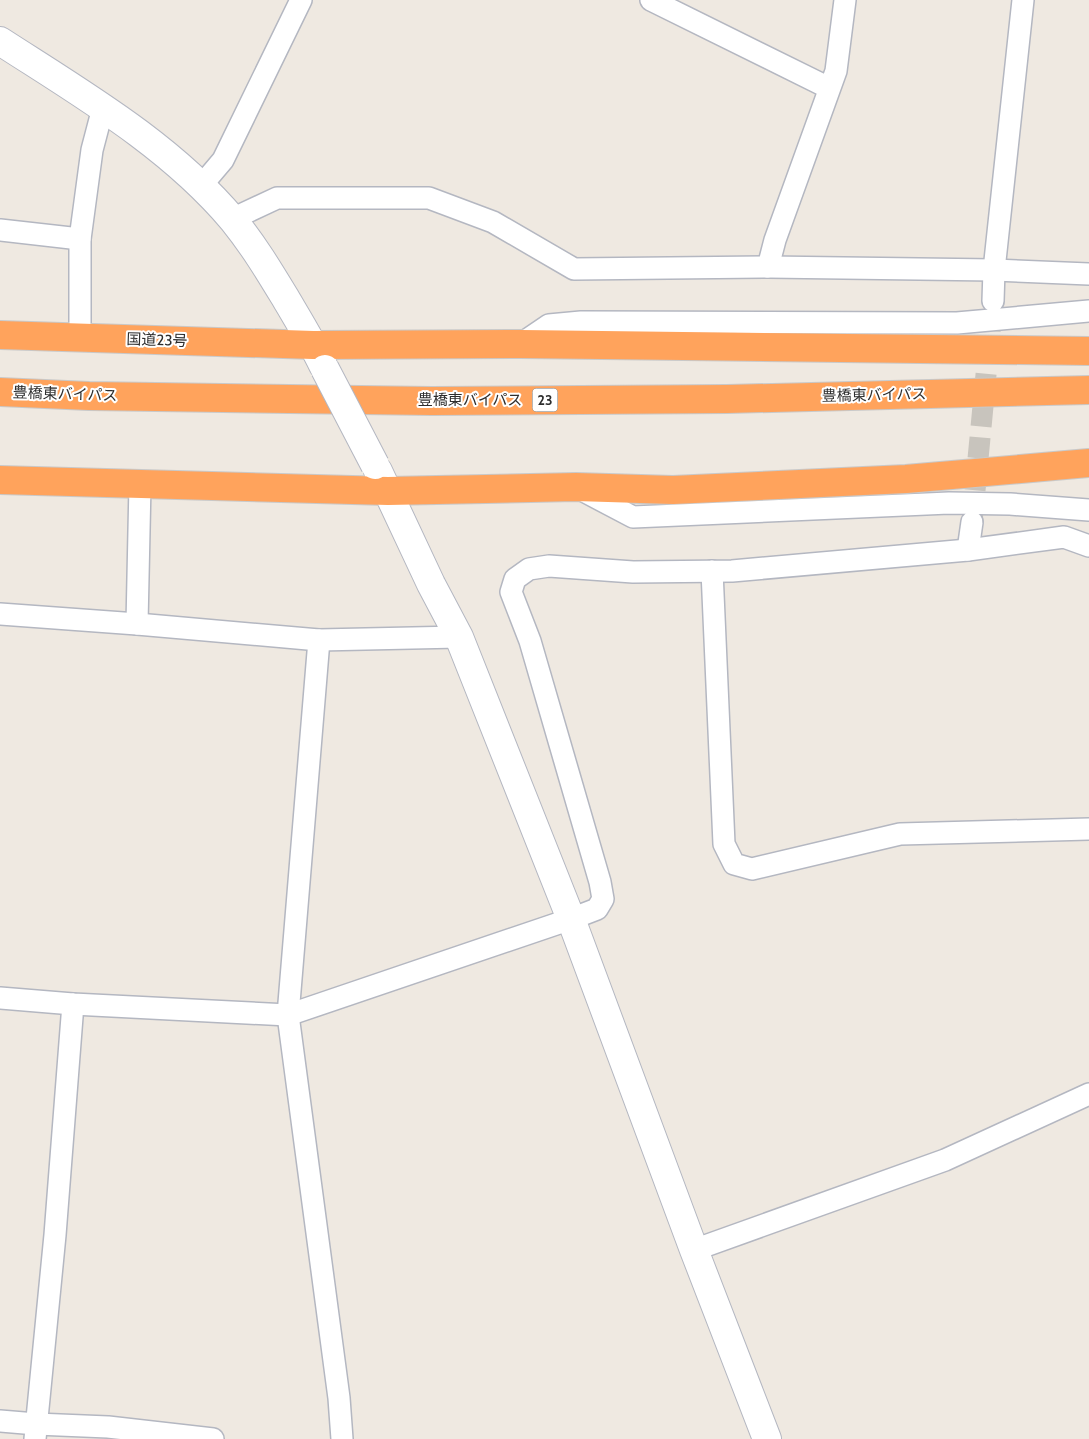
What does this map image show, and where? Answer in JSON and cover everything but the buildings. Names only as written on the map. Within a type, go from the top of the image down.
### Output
[{"type":"highway","name":"国道23号","points":[[0,335],[313,345],[521,344],[1089,351]]},
{"type":"highway","name":"豊橋東バイパス","points":[[0,392],[89,396],[452,400],[726,399],[1089,390]]},
{"type":"highway","points":[[0,480],[388,491],[576,487],[673,490],[906,479],[1089,463]]},
{"type":"street","points":[[201,186],[223,160],[301,0]]},
{"type":"street","points":[[651,0],[830,88]]},
{"type":"street","points":[[768,267],[775,240],[836,71],[845,0]]},
{"type":"street","points":[[994,301],[994,270],[1023,0]]},
{"type":"street","points":[[0,41],[103,108],[158,148],[201,186],[232,219],[256,250],[313,345],[375,465],[431,584],[459,637],[571,919],[694,1250],[767,1439]]},
{"type":"street","points":[[80,337],[80,239],[92,150],[103,108]]},
{"type":"street","points":[[232,219],[277,198],[429,198],[493,222],[574,269],[768,267],[994,270],[1089,274]]},
{"type":"street","points":[[0,230],[80,239]]},
{"type":"street","points":[[521,344],[549,325],[581,322],[957,322],[1089,311]]},
{"type":"street","points":[[137,624],[140,484]]},
{"type":"street","points":[[576,487],[633,517],[949,503],[1010,504],[1089,510]]},
{"type":"street","points":[[968,550],[972,522]]},
{"type":"street","points":[[0,998],[73,1004],[288,1015],[597,909],[603,899],[600,882],[530,641],[511,592],[515,579],[529,569],[549,566],[633,572],[732,571],[968,550],[1064,537],[1089,546]]},
{"type":"street","points":[[712,571],[724,844],[734,864],[752,869],[900,834],[1089,829]]},
{"type":"street","points":[[0,614],[319,640],[459,637]]},
{"type":"street","points":[[319,640],[288,1015],[340,1398],[342,1439]]},
{"type":"street","points":[[36,1432],[55,1235],[73,1004]]},
{"type":"street","points":[[694,1250],[945,1160],[1089,1094]]},
{"type":"street","points":[[0,1420],[36,1432],[108,1427],[214,1439]]},
{"type":"tunnel","points":[[972,522],[993,301]]}]
